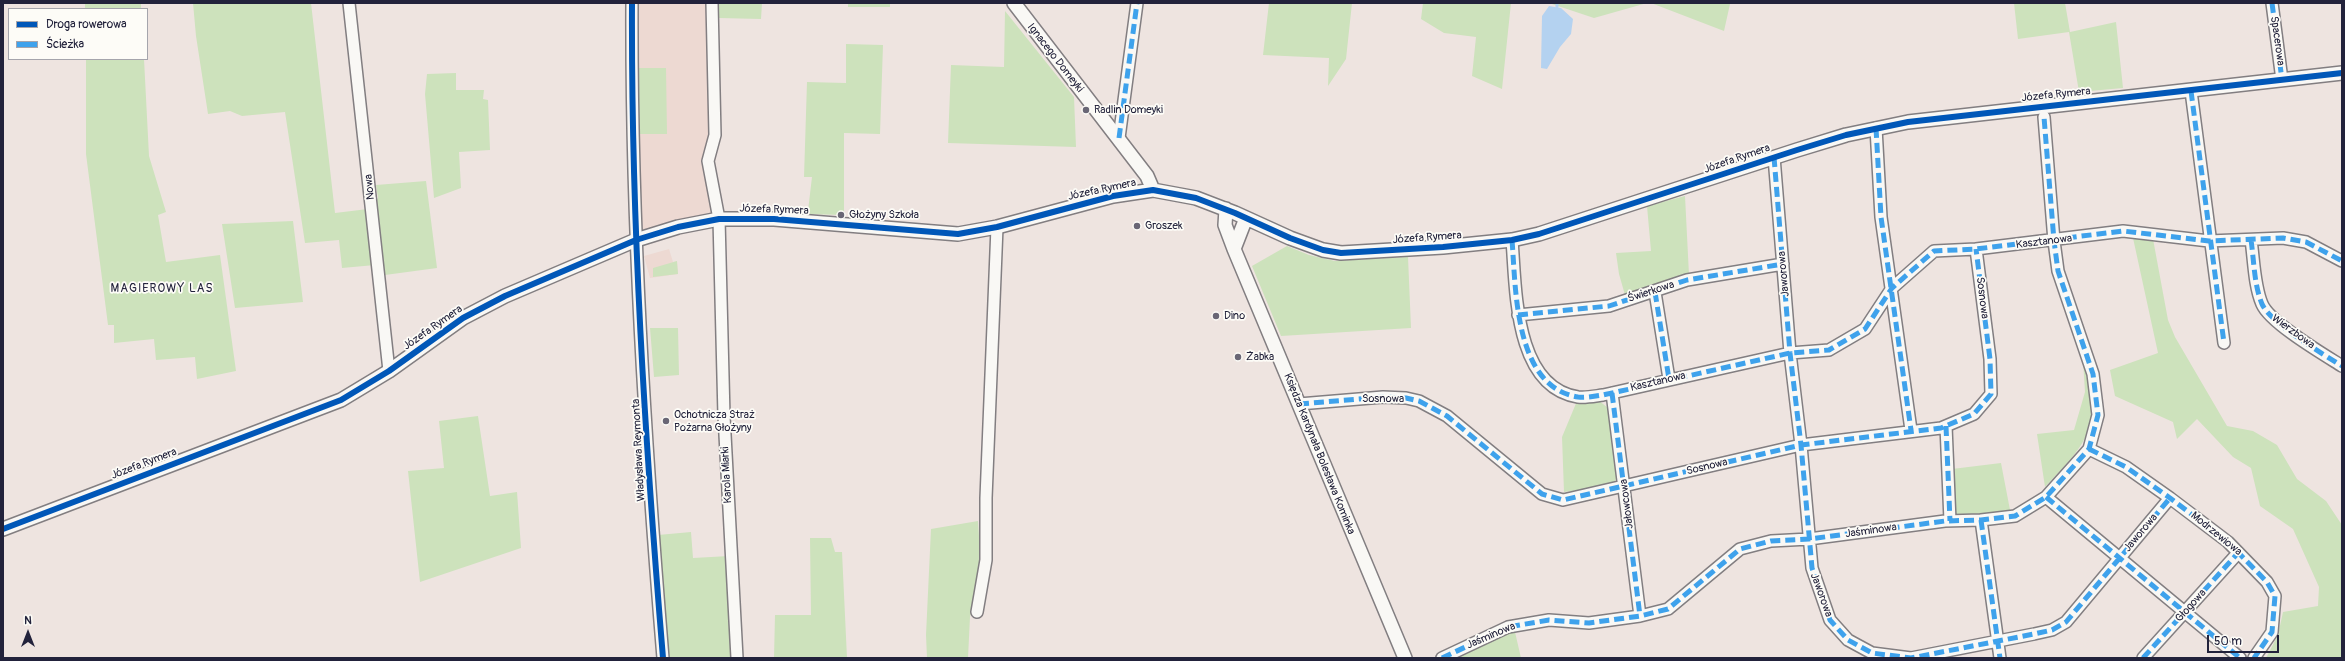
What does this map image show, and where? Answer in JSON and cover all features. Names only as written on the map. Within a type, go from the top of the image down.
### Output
[{"type":"street","name":"Nowa","points":[[349,3],[389,371]]},
{"type":"street","name":"Władysława Reymonta","points":[[632,3],[631,117],[636,240],[653,527],[663,658]]},
{"type":"street","name":"Karola Miarki","points":[[712,3],[715,135],[708,160],[719,219],[724,416],[737,658]]},
{"type":"street","name":"Ignacego Domeyki","points":[[1014,3],[1119,138],[1147,176],[1152,190]]},
{"type":"street","points":[[1119,138],[1137,3]]},
{"type":"street","name":"Spacerowa","points":[[2272,3],[2282,80]]},
{"type":"street","name":"Józefa Rymera","points":[[3,529],[341,400],[389,371],[462,318],[570,267],[636,240],[678,227],[719,219],[774,219],[958,234],[997,227],[1113,196],[1152,190],[1196,198],[1226,209],[1290,238],[1323,250],[1341,252],[1443,247],[1512,240],[1539,234],[1774,157],[1846,135],[1876,128],[1908,122],[2342,73]]},
{"type":"street","points":[[2191,91],[2209,241],[2224,343]]},
{"type":"street","name":"Jaśminowa","points":[[1442,658],[1508,626],[1550,620],[1589,623],[1640,616],[1668,610],[1740,549],[1771,541],[1809,539],[1950,521],[1981,520],[2015,516],[2046,497],[2089,449],[2098,415],[2094,381],[2058,271],[2054,241],[2044,117]]},
{"type":"street","points":[[1876,128],[1881,217],[1911,430]]},
{"type":"street","name":"Jaworowa","points":[[1774,157],[1790,353],[1801,445],[1812,568],[1830,620],[1848,640],[1872,653],[1911,658],[2052,630],[2066,622],[2170,498]]},
{"type":"street","name":"Księdza Kardynała Bolesława Kominka","points":[[1226,209],[1225,225],[1234,249],[1405,658]]},
{"type":"street","points":[[1234,249],[1246,218]]},
{"type":"street","points":[[977,612],[986,560],[986,498],[997,227]]},
{"type":"street","name":"Kasztanowa","points":[[1512,240],[1518,315],[1527,352],[1543,376],[1557,390],[1579,397],[1612,393],[1790,353],[1829,350],[1865,330],[1892,288],[1934,251],[1976,250],[2123,231],[2209,241],[2284,238],[2306,242],[2342,261]]},
{"type":"street","name":"Wierzbowa","points":[[2251,240],[2258,289],[2266,311],[2288,329],[2342,366]]},
{"type":"street","name":"Sosnowa","points":[[1299,404],[1383,397],[1406,398],[1420,401],[1447,416],[1542,494],[1562,500],[1801,445],[1946,426],[1974,414],[1991,394],[1990,359],[1976,250]]},
{"type":"street","name":"Świerkowa","points":[[1518,315],[1609,306],[1655,292],[1687,280],[1783,264]]},
{"type":"street","points":[[1655,292],[1669,380]]},
{"type":"street","name":"Jałowcowa","points":[[1612,393],[1625,486],[1640,616]]},
{"type":"street","points":[[1946,426],[1950,521]]},
{"type":"street","name":"Modrzewiowa","points":[[2089,449],[2126,467],[2170,498],[2228,542],[2267,582],[2275,596],[2272,632],[2254,658]]},
{"type":"street","points":[[2046,497],[2240,658]]},
{"type":"street","points":[[1981,520],[2000,658]]},
{"type":"street","name":"Głogowa","points":[[2143,658],[2238,553]]},
{"type":"shaded area","points":[[635,3],[718,3],[721,129],[714,167],[720,212],[640,230]]},
{"type":"shaded area","points":[[669,249],[673,262],[677,261],[678,274],[650,278],[644,256]]},
{"type":"green space","points":[[85,3],[141,3],[141,8],[85,8]]},
{"type":"green space","points":[[193,3],[311,3],[335,213],[368,209],[375,265],[342,268],[339,240],[305,243],[285,112],[242,116],[230,111],[208,114],[196,36]]},
{"type":"green space","points":[[718,3],[762,3],[761,19],[719,18]]},
{"type":"green space","points":[[848,3],[890,3],[890,7],[848,7]]},
{"type":"green space","points":[[1269,3],[1352,3],[1346,59],[1328,86],[1329,58],[1263,55]]},
{"type":"green space","points":[[1423,3],[1511,3],[1502,89],[1472,76],[1476,37],[1444,33],[1421,19]]},
{"type":"green space","points":[[1549,3],[1647,3],[1594,18]]},
{"type":"green space","points":[[1651,3],[1729,3],[1730,4],[1724,31]]},
{"type":"green space","points":[[2014,3],[2065,3],[2070,32],[2116,22],[2123,88],[2079,92],[2069,32],[2018,39]]},
{"type":"green space","points":[[1005,11],[1074,97],[1076,147],[948,143],[951,65],[1004,67]]},
{"type":"green space","points":[[846,44],[883,45],[880,134],[844,133],[844,215],[804,214],[804,211],[808,211],[812,177],[804,177],[807,82],[846,83]]},
{"type":"green space","points":[[86,60],[144,60],[149,156],[166,212],[158,215],[166,262],[220,255],[236,371],[197,379],[195,357],[156,360],[154,339],[114,343],[114,325],[108,325],[86,154]]},
{"type":"green space","points":[[638,68],[666,68],[667,134],[639,134]]},
{"type":"green space","points":[[456,73],[456,90],[484,90],[483,99],[488,100],[490,150],[459,152],[461,188],[434,198],[425,94],[427,74]]},
{"type":"green space","points":[[426,181],[437,268],[385,275],[375,202],[378,198],[376,185]]},
{"type":"green space","points":[[1685,196],[1689,275],[1625,295],[1619,274],[1616,253],[1651,251],[1647,206]]},
{"type":"green space","points":[[293,221],[303,302],[235,308],[222,224]]},
{"type":"green space","points":[[2133,238],[2153,239],[2168,320],[2175,337],[2227,426],[2253,431],[2277,445],[2297,479],[2326,501],[2342,525],[2342,658],[2266,658],[2278,635],[2283,612],[2318,606],[2319,587],[2293,529],[2260,506],[2251,468],[2233,457],[2197,419],[2177,439],[2173,422],[2115,396],[2110,370],[2158,353]]},
{"type":"green space","points":[[1287,246],[1309,255],[1335,261],[1408,257],[1411,328],[1281,336],[1252,266]]},
{"type":"green space","points":[[677,261],[678,274],[653,277],[653,268]]},
{"type":"green space","points":[[650,328],[678,328],[679,375],[654,377]]},
{"type":"green space","points":[[2083,360],[2091,402],[2092,415],[2090,426],[2081,446],[2045,487],[2037,434],[2074,430],[2085,392]]},
{"type":"green space","points":[[1598,400],[1608,408],[1618,475],[1615,481],[1602,487],[1564,492],[1562,437],[1577,401]]},
{"type":"green space","points":[[478,416],[490,496],[517,492],[521,548],[420,582],[408,471],[444,468],[439,421]]},
{"type":"green space","points":[[2001,463],[2010,510],[1954,517],[1952,469]]},
{"type":"green space","points":[[978,521],[981,566],[970,617],[968,658],[927,658],[926,635],[931,529]]},
{"type":"green space","points":[[691,532],[693,558],[729,556],[733,658],[667,658],[658,535]]},
{"type":"green space","points":[[810,538],[831,538],[835,552],[842,552],[847,658],[774,658],[775,615],[811,615]]},
{"type":"green space","points":[[1515,632],[1521,658],[1454,658],[1502,635]]},
{"type":"water","points":[[1549,6],[1561,8],[1573,19],[1571,34],[1560,47],[1547,69],[1541,68],[1542,16]]},
{"type":"marked path","points":[[1119,138],[1137,3]]},
{"type":"marked path","points":[[2272,3],[2282,80]]},
{"type":"marked path","points":[[2191,91],[2224,343]]},
{"type":"marked path","points":[[1442,658],[1508,627],[1549,620],[1589,623],[1640,616],[1668,609],[1740,549],[1771,541],[1809,539],[1945,521],[1981,520],[2015,516],[2046,497],[2089,449],[2098,415],[2093,374],[2058,271],[2054,241],[2044,117]]},
{"type":"marked path","points":[[1876,128],[1881,217],[1911,430]]},
{"type":"marked path","points":[[1774,157],[1790,353],[1801,445],[1812,568],[1830,620],[1848,640],[1872,653],[1911,658],[2052,630],[2066,622],[2170,498]]},
{"type":"marked path","points":[[1512,240],[1518,309],[1522,333],[1530,356],[1541,375],[1557,389],[1578,397],[1603,395],[1790,353],[1829,350],[1865,329],[1892,288],[1934,251],[1976,249],[2123,231],[2209,241],[2283,238],[2306,242],[2342,261]]},
{"type":"marked path","points":[[2251,240],[2257,289],[2262,304],[2267,312],[2298,338],[2342,366]]},
{"type":"marked path","points":[[1299,404],[1383,397],[1406,398],[1419,401],[1447,416],[1542,494],[1563,500],[1801,445],[1941,428],[1974,414],[1991,394],[1990,359],[1976,249]]},
{"type":"marked path","points":[[1518,315],[1609,306],[1687,280],[1783,264]]},
{"type":"marked path","points":[[1655,292],[1669,379]]},
{"type":"marked path","points":[[1612,393],[1640,616]]},
{"type":"marked path","points":[[1946,426],[1950,521]]},
{"type":"marked path","points":[[2089,449],[2126,467],[2170,498],[2228,542],[2267,582],[2275,596],[2272,632],[2254,658]]},
{"type":"marked path","points":[[2046,497],[2240,658]]},
{"type":"marked path","points":[[1981,520],[2000,658]]},
{"type":"marked path","points":[[2143,658],[2238,553]]},
{"type":"cycle path","points":[[632,3],[632,85],[640,331],[650,495],[663,658]]},
{"type":"cycle path","points":[[3,529],[341,400],[389,371],[463,318],[505,296],[636,240],[678,227],[719,219],[774,219],[958,234],[997,227],[1113,196],[1153,190],[1196,198],[1235,213],[1290,238],[1323,250],[1341,253],[1443,247],[1512,240],[1539,234],[1846,135],[1908,122],[2342,73]]},
{"type":"place","name":"Radlin Domeyki","points":[[1086,110]]},
{"type":"place","name":"Głożyny Szkoła","points":[[841,215]]},
{"type":"place","name":"Groszek","points":[[1137,226]]},
{"type":"place","name":"Dino","points":[[1216,316]]},
{"type":"place","name":"Żabka","points":[[1238,357]]},
{"type":"place","name":"Ochotnicza Straż Pożarna Głożyny","points":[[666,421]]},
{"type":"district","name":"MAGIEROWY LAS","points":[[162,289]]}]
